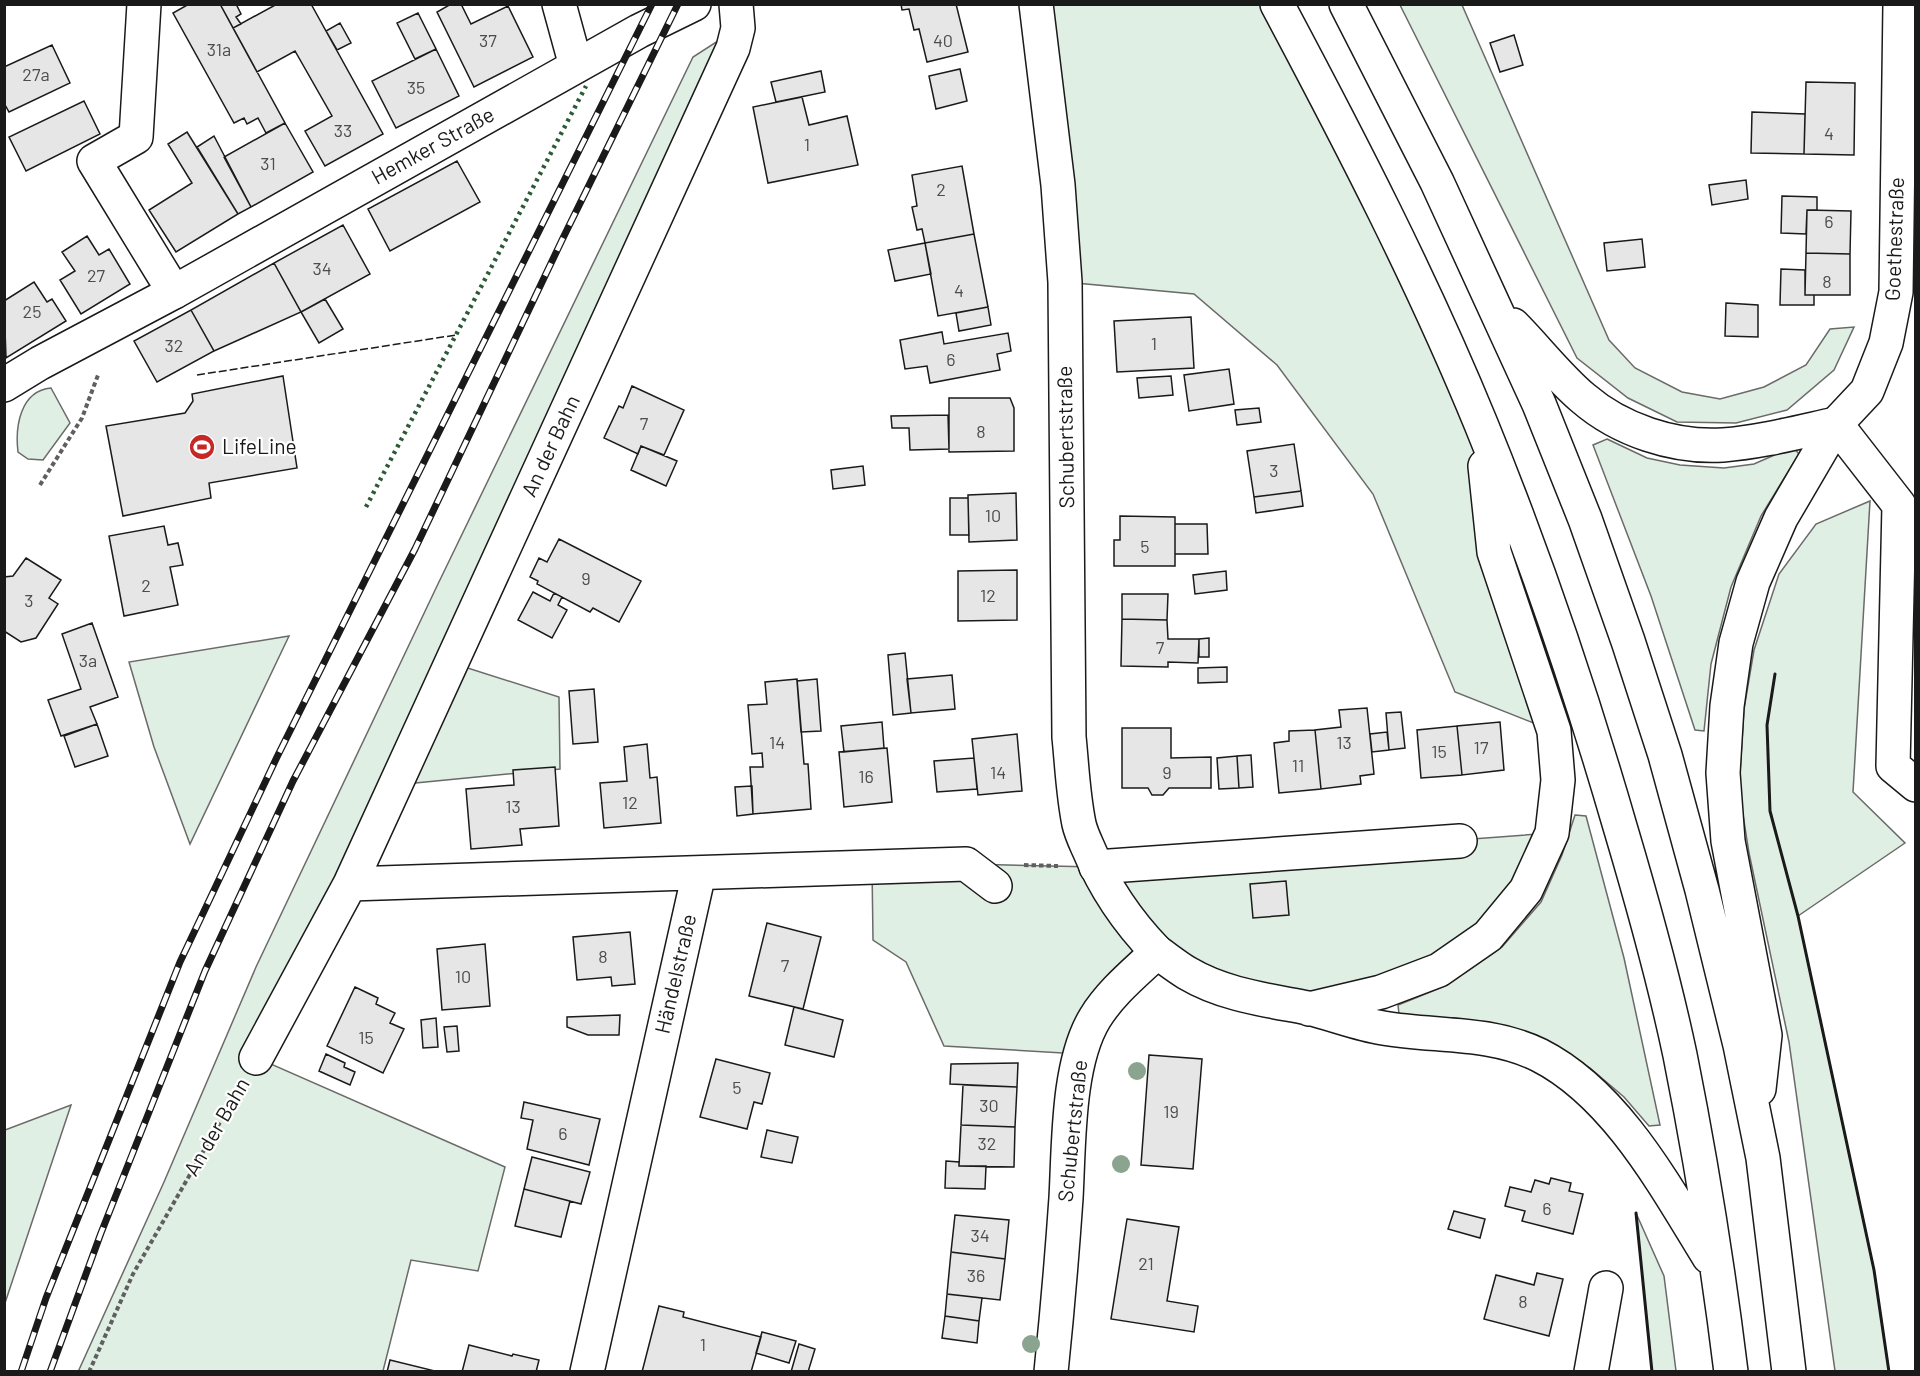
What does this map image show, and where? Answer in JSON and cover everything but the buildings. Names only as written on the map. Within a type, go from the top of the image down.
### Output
[{"type":"main road","points":[[144,4],[136,137],[94,161],[174,292]]},
{"type":"main road","points":[[559,4],[576,66]]},
{"type":"main road","name":"Hemker Straße","points":[[4,385],[639,31],[694,4]]},
{"type":"main road","name":"An der Bahn","points":[[256,1058],[350,884],[733,48],[738,28],[736,4]]},
{"type":"main road","name":"Schubertstraße","points":[[1036,4],[1058,185],[1065,282],[1069,737],[1079,826],[1096,867],[1112,896],[1134,928],[1157,952],[1112,993],[1094,1020],[1080,1054],[1072,1099],[1060,1283],[1051,1371]]},
{"type":"main road","points":[[1277,4],[1319,82],[1401,249],[1480,422],[1527,542],[1569,660],[1642,903],[1679,1052],[1700,1163],[1731,1371]]},
{"type":"main road","points":[[1346,4],[1373,54],[1495,306],[1539,404],[1585,519],[1665,755],[1735,1023],[1755,1121],[1764,1170],[1790,1371]]},
{"type":"main road","name":"Goethestraße","points":[[1755,1121],[1765,1035],[1728,841],[1724,773],[1727,706],[1736,643],[1753,582],[1781,518],[1836,424],[1867,391],[1886,343],[1896,292],[1900,4]]},
{"type":"main road","points":[[1495,306],[1583,398],[1622,425],[1674,442],[1722,445],[1771,438],[1836,424],[1899,505],[1893,766],[1916,785]]},
{"type":"main road","points":[[1309,1009],[1381,992],[1439,970],[1488,936],[1526,890],[1552,833],[1558,780],[1554,731],[1494,552],[1480,422]]},
{"type":"main road","points":[[1096,867],[1460,841]]},
{"type":"main road","points":[[350,884],[966,864],[995,886]]},
{"type":"main road","name":"Händelstraße","points":[[587,1371],[699,873]]},
{"type":"main road","points":[[1157,952],[1187,973],[1222,988],[1262,1001],[1309,1009],[1383,1028],[1487,1038],[1538,1055],[1574,1078],[1605,1108],[1644,1152],[1717,1270]]},
{"type":"main road","points":[[1591,1371],[1606,1288]]},
{"type":"path","points":[[40,485],[82,418],[100,367]]},
{"type":"path","points":[[966,864],[1096,867]]},
{"type":"path","name":"An der Bahn","points":[[89,1371],[133,1274],[256,1058]]},
{"type":"green space","points":[[1036,5],[1277,5],[1480,422],[1494,552],[1554,731],[1455,692],[1373,494],[1277,365],[1194,294],[1065,282]]},
{"type":"green space","points":[[1400,5],[1462,5],[1609,340],[1635,368],[1682,392],[1720,399],[1764,387],[1806,365],[1830,329],[1854,327],[1834,370],[1787,410],[1736,423],[1677,422],[1628,398],[1577,358]]},
{"type":"green space","points":[[738,28],[452,663],[559,697],[560,769],[395,785],[257,1058],[505,1167],[478,1271],[411,1260],[383,1371],[78,1372],[164,1182],[256,967],[693,57]]},
{"type":"green space","points":[[51,388],[70,423],[43,460],[28,459],[18,452],[19,422],[22,412],[32,396]]},
{"type":"green space","points":[[1607,439],[1647,458],[1680,465],[1724,468],[1754,464],[1793,447],[1799,454],[1761,516],[1731,587],[1711,664],[1704,731],[1695,730],[1651,596],[1593,445]]},
{"type":"green space","points":[[1870,501],[1853,792],[1905,843],[1798,916],[1874,1270],[1889,1371],[1835,1371],[1789,1042],[1749,853],[1739,789],[1744,709],[1754,650],[1779,574],[1816,524]]},
{"type":"green space","points":[[289,636],[190,844],[154,747],[129,662]]},
{"type":"green space","points":[[1575,815],[1586,816],[1624,958],[1660,1125],[1649,1126],[1624,1097],[1590,1068],[1547,1042],[1489,1022],[1399,1014],[1398,1005],[1445,986],[1502,947],[1541,902],[1562,855]]},
{"type":"green space","points":[[1552,833],[1488,936],[1309,1009],[1157,952],[1080,1054],[944,1046],[906,962],[873,940],[872,867],[966,864],[1096,867]]},
{"type":"green space","points":[[71,1105],[5,1303],[5,1130]]},
{"type":"green space","points":[[1636,1213],[1664,1276],[1676,1371],[1652,1371]]},
{"type":"railway","points":[[21,1372],[46,1298],[180,962],[277,757],[652,4]]},
{"type":"railway","points":[[50,1372],[101,1233],[205,971],[293,781],[415,549],[563,238],[678,4]]},
{"type":"hedge","points":[[366,507],[586,86]]},
{"type":"fence","points":[[197,375],[456,335]]},
{"type":"wall","points":[[1775,674],[1767,725],[1770,811],[1798,916],[1874,1270],[1889,1372]]},
{"type":"wall","points":[[1636,1213],[1652,1372]]},
{"type":"place","name":"LifeLine","points":[[202,447]]}]
